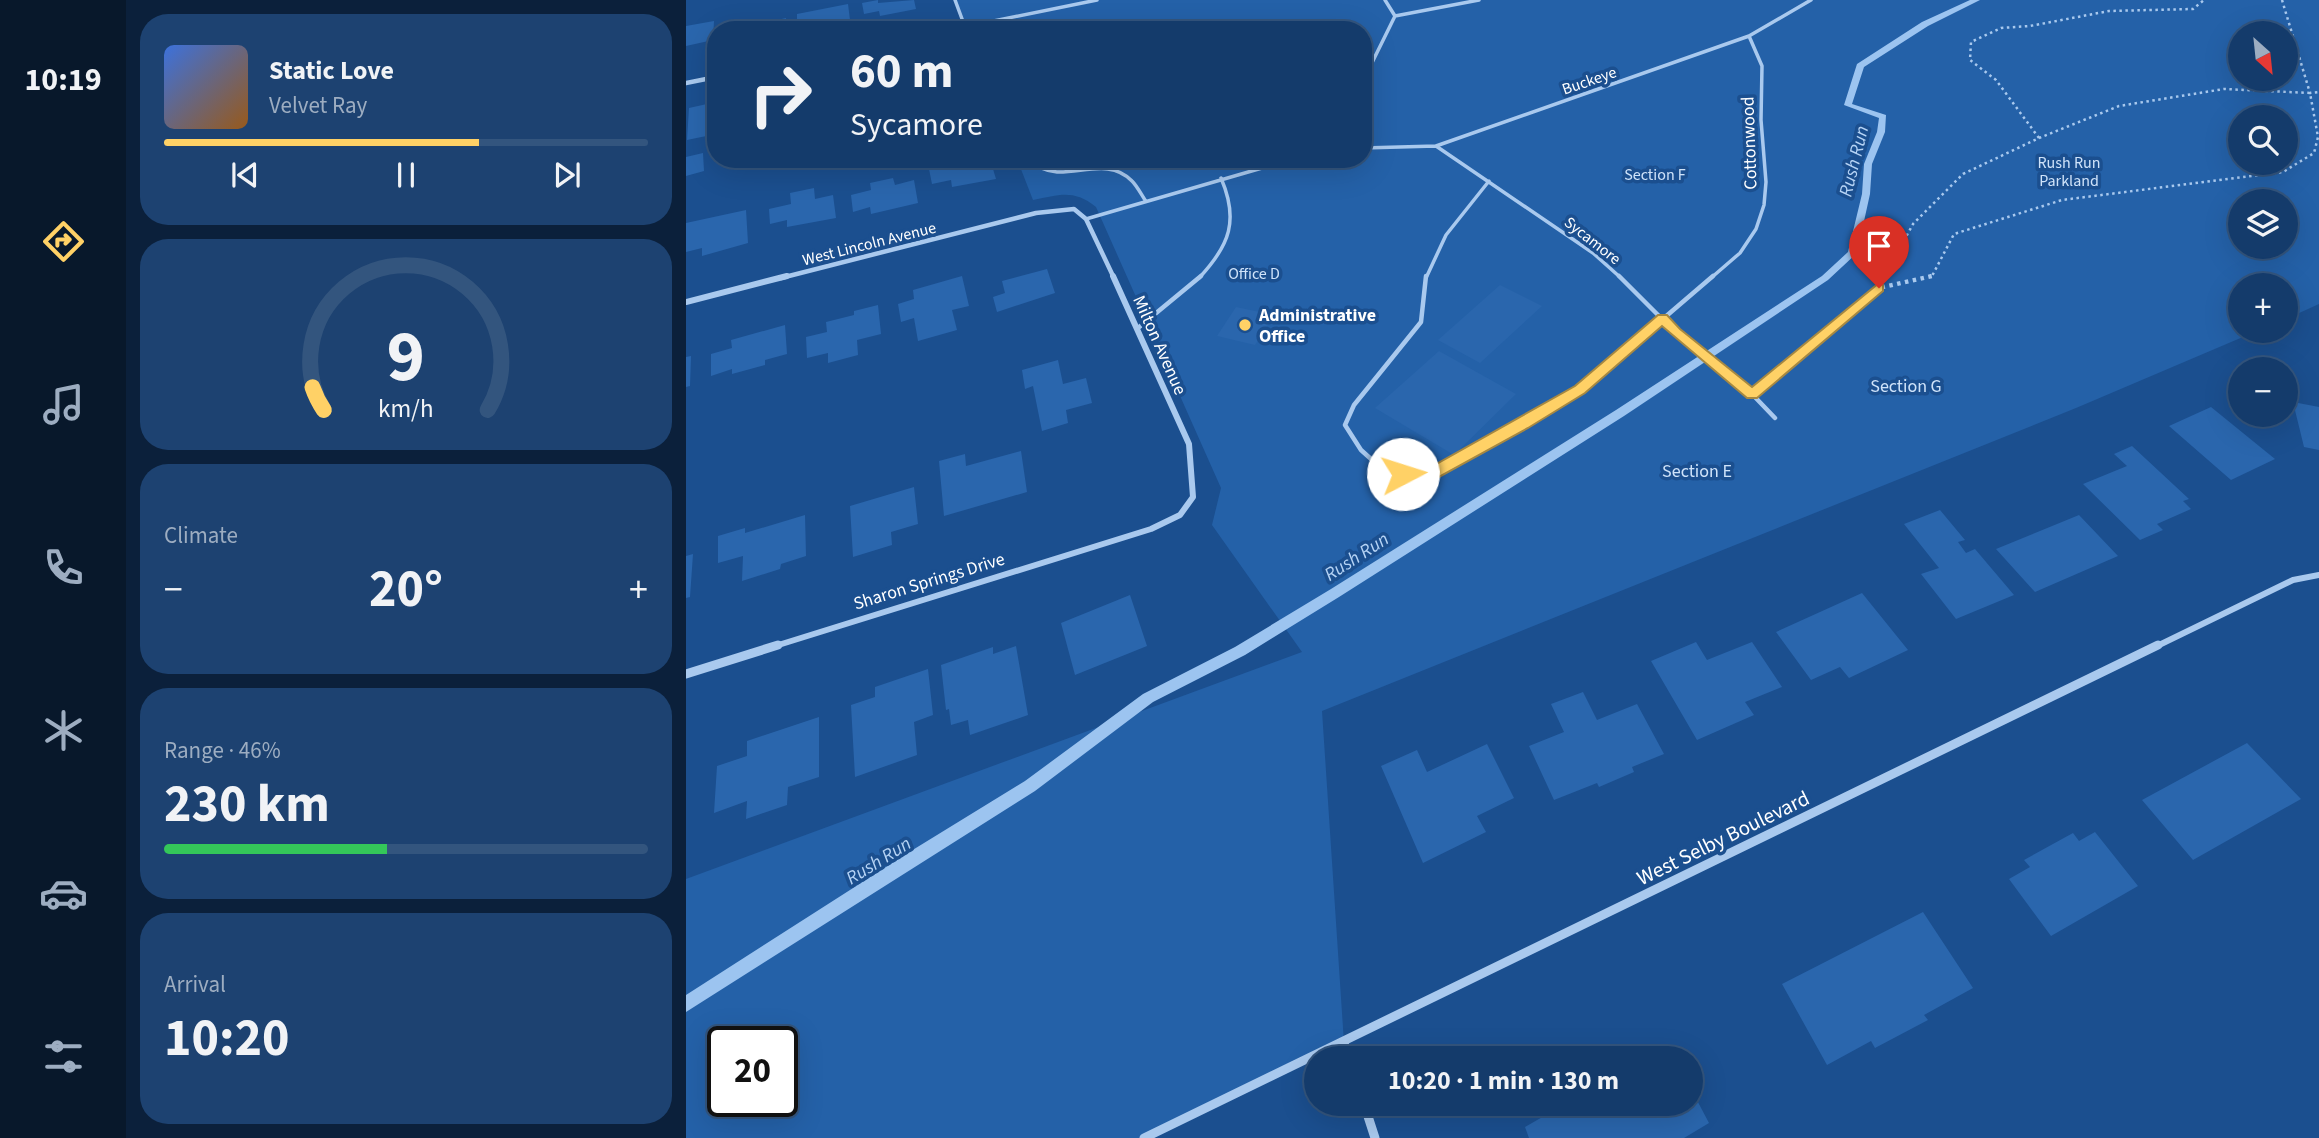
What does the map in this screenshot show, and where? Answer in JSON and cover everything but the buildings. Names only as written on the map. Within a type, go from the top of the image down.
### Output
[{"type":"street","points":[[686,83],[707,79]]},
{"type":"street","name":"West Lincoln Avenue","points":[[686,302],[1058,209],[1074,209],[1086,219]]},
{"type":"street","name":"Milton Avenue","points":[[1086,219],[1189,444],[1194,477],[1193,497],[1180,515]]},
{"type":"street","name":"Sharon Springs Drive","points":[[686,674],[1151,529],[1180,515]]},
{"type":"street","name":"West Selby Boulevard","points":[[1144,1138],[2292,580],[2319,575]]},
{"type":"street","points":[[1368,1116],[1375,1138]]},
{"type":"lane","points":[[955,0],[962,21]]},
{"type":"lane","points":[[998,21],[1097,0]]},
{"type":"lane","points":[[1385,0],[1395,16]]},
{"type":"lane","points":[[1395,16],[1479,0]]},
{"type":"lane","points":[[1749,37],[1774,19],[1811,0]]},
{"type":"lane","points":[[1372,63],[1395,16]]},
{"type":"lane","name":"Buckeye","points":[[1436,146],[1749,37]]},
{"type":"lane","name":"Cottonwood","points":[[1489,181],[1446,235],[1427,272],[1421,322],[1354,405],[1345,425],[1361,450],[1381,468],[1403,474],[1433,473],[1479,450],[1580,390],[1740,253],[1756,229],[1764,205],[1766,182],[1761,120],[1762,66],[1749,37]]},
{"type":"lane","points":[[1372,148],[1436,146]]},
{"type":"lane","name":"Sycamore","points":[[1436,146],[1593,253],[1675,332],[1752,394],[1775,418]]},
{"type":"lane","points":[[1040,168],[1045,171],[1087,168]]},
{"type":"lane","points":[[1108,168],[1121,170],[1139,187],[1145,200]]},
{"type":"lane","points":[[1086,219],[1259,168]]},
{"type":"lane","points":[[1138,328],[1195,282],[1215,258],[1227,233],[1231,203],[1221,178]]},
{"type":"lane","points":[[1752,394],[1879,288]]},
{"type":"path","points":[[2039,138],[1996,80],[1970,60],[1971,42],[2001,28],[2030,26],[2109,11],[2193,9],[2204,0]]},
{"type":"path","points":[[1879,288],[1931,278],[1954,234],[2062,200],[2283,172],[2314,153],[2318,137],[2310,93],[2282,0]]},
{"type":"path","points":[[1879,288],[1913,225],[1964,174],[2039,138],[2119,106],[2224,89],[2319,92]]},
{"type":"green space","points":[[955,0],[2319,0],[2319,304],[2298,314],[2298,273],[2228,273],[2229,343],[2076,408],[1322,711],[1344,1043],[1338,1046],[1304,1046],[1304,1062],[1144,1138],[686,1138],[686,879],[1302,652],[1212,525],[1221,488],[1096,207],[1080,198],[1059,195],[1033,200],[1021,168],[1372,168],[1372,21],[963,21]]},
{"type":"waterway","name":"Rush Run","points":[[686,1004],[1030,786],[1148,698],[1240,651],[1335,593],[1620,413],[1825,278],[1852,253],[1866,194],[1868,164],[1881,132],[1883,117],[1848,105],[1860,66],[1925,24],[1976,0]]},
{"type":"place","name":"Administrative Office","points":[[1245,325]]},
{"type":"route","points":[[1403,474],[1433,473],[1479,450],[1580,390],[1663,318],[1675,332],[1752,394],[1879,288]]},
{"type":"park label","name":"Rush Run Parkland","points":[[2069,171]]},
{"type":"park label","name":"Section F","points":[[1655,174]]},
{"type":"park label","name":"Office D","points":[[1254,273]]},
{"type":"park label","name":"Section G","points":[[1906,386]]},
{"type":"park label","name":"Section E","points":[[1697,471]]}]
